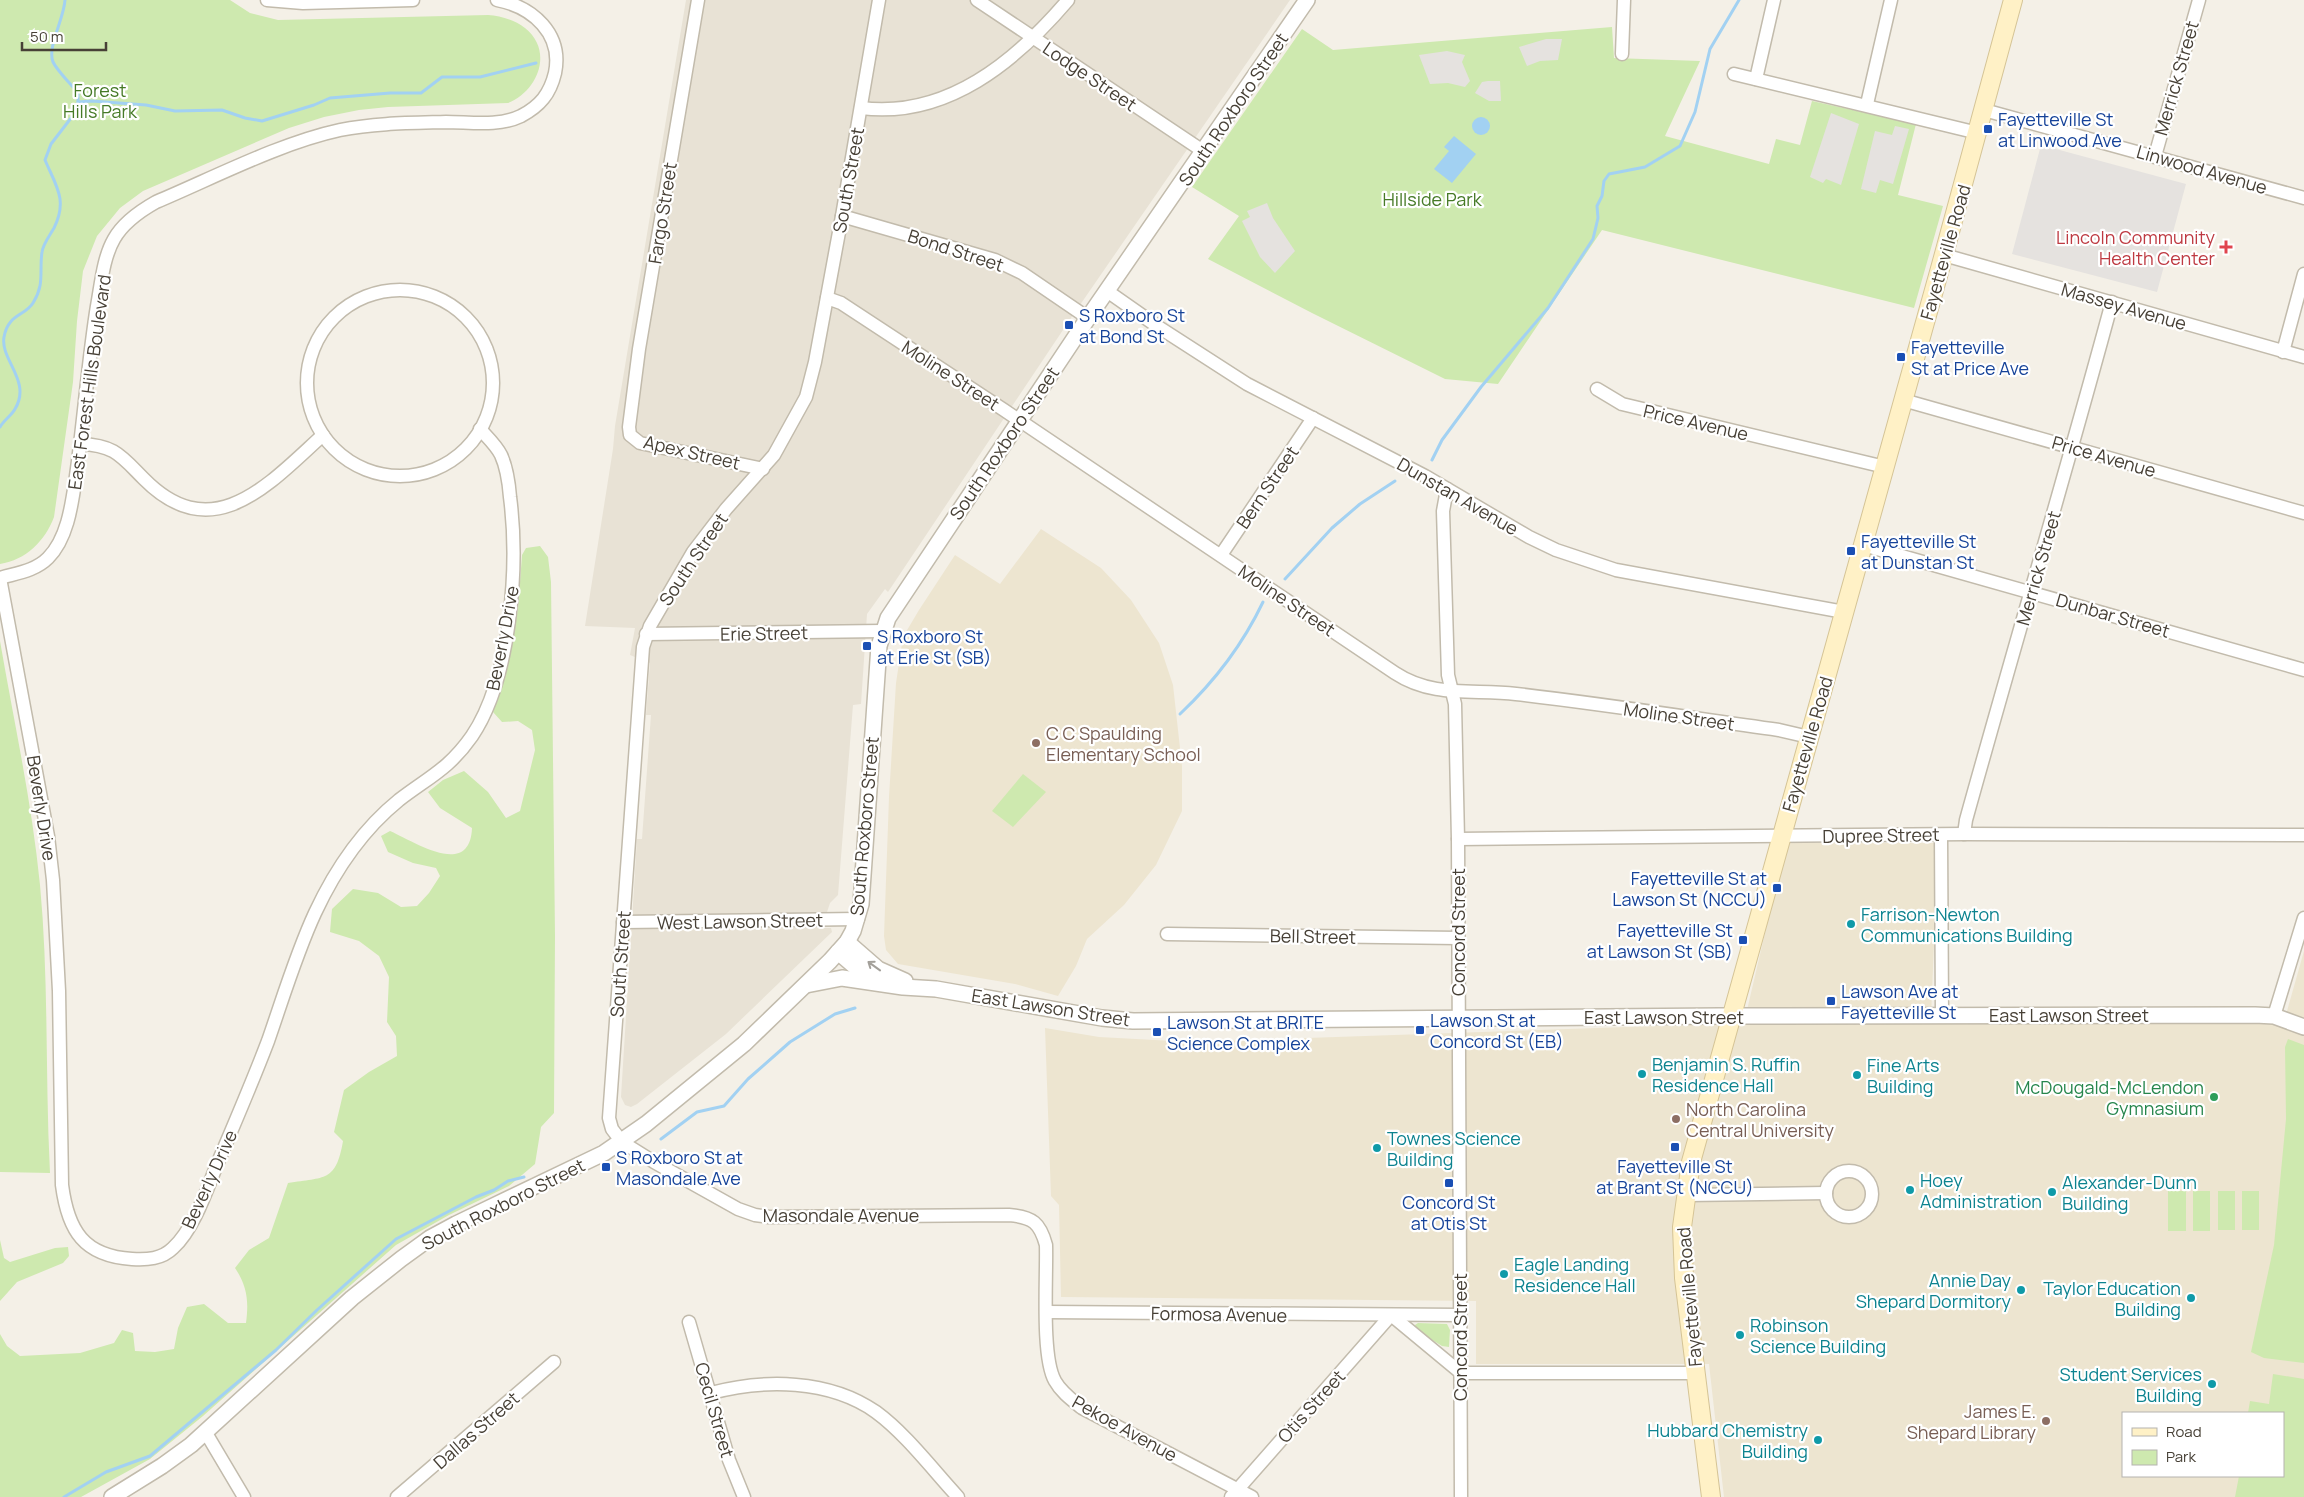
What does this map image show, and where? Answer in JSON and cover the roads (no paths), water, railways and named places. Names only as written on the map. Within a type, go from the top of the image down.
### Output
[{"type":"main road","name":"Fayetteville Road","points":[[1710,1497],[1683,1257],[1682,1228],[1691,1162],[1730,1016],[1978,133],[2013,0]]},
{"type":"street","points":[[266,0],[303,3],[413,0]]},
{"type":"street","name":"East Forest Hills Boulevard","points":[[0,578],[33,569],[54,551],[63,535],[70,512],[100,290],[111,245],[122,229],[136,215],[156,202],[318,136],[366,126],[399,123],[492,123],[506,121],[522,115],[540,103],[552,86],[557,54],[550,34],[523,8],[515,2],[497,0]]},
{"type":"street","name":"Fargo Street","points":[[629,427],[640,349],[698,0]]},
{"type":"street","name":"South Street","points":[[622,1142],[612,1129],[609,1108],[640,666],[646,634],[654,616],[703,538],[763,469],[781,445],[806,397],[827,298],[880,0]]},
{"type":"street","name":"Lodge Street","points":[[977,0],[1203,152]]},
{"type":"street","points":[[860,108],[892,109],[917,105],[934,101],[965,89],[997,69],[1034,38],[1068,0]]},
{"type":"street","name":"South Roxboro Street","points":[[112,1497],[162,1466],[206,1433],[352,1298],[400,1259],[430,1238],[582,1165],[622,1142],[744,1044],[843,947],[858,919],[879,646],[883,631],[896,603],[1106,291],[1307,0]]},
{"type":"street","points":[[1622,54],[1624,0]]},
{"type":"street","points":[[1756,79],[1774,0]]},
{"type":"street","points":[[1867,104],[1892,0]]},
{"type":"street","name":"Merrick Street","points":[[2155,156],[2199,0]]},
{"type":"street","points":[[1734,74],[1867,104],[1978,133]]},
{"type":"street","name":"Linwood Avenue","points":[[1984,110],[2304,198]]},
{"type":"street","name":"Bond Street","points":[[842,216],[995,260],[1022,273],[1088,318]]},
{"type":"street","name":"Massey Avenue","points":[[1944,255],[2304,358]]},
{"type":"street","points":[[2283,352],[2304,274]]},
{"type":"street","points":[[394,290],[422,293],[441,300],[459,311],[477,331],[489,354],[493,380],[490,406],[480,430],[460,454],[443,465],[423,473],[402,476],[381,474],[361,467],[339,453],[323,435],[314,417],[308,397],[308,369],[316,342],[332,320],[348,306],[366,296],[394,290]]},
{"type":"street","name":"Dunstan Avenue","points":[[1106,291],[1218,367],[1447,489],[1530,537],[1616,570],[1844,612]]},
{"type":"street","name":"Moline Street","points":[[827,298],[841,303],[1020,420],[1407,681],[1419,687],[1525,696],[1779,730],[1809,737]]},
{"type":"street","name":"Merrick Street","points":[[1964,834],[1966,820],[1990,732],[2032,593],[2112,302]]},
{"type":"street","name":"Price Avenue","points":[[1597,389],[1622,404],[1885,467]]},
{"type":"street","name":"Price Avenue","points":[[1903,400],[2304,513]]},
{"type":"street","name":"Bern Street","points":[[1221,556],[1313,418]]},
{"type":"street","name":"Apex Street","points":[[629,427],[630,435],[640,443],[763,469]]},
{"type":"street","name":"Beverly Drive","points":[[0,578],[48,836],[53,880],[59,974],[62,1186],[65,1202],[74,1229],[82,1240],[98,1253],[120,1259],[154,1258],[173,1248],[198,1210],[248,1093],[315,913],[336,875],[347,857],[377,821],[399,800],[451,762],[472,736],[481,720],[494,688],[510,612],[514,564],[514,522],[509,487],[501,455],[480,430]]},
{"type":"street","points":[[80,444],[105,446],[115,450],[160,494],[178,504],[218,508],[245,500],[264,488],[323,435]]},
{"type":"street","name":"Concord Street","points":[[1447,489],[1444,511],[1448,667],[1455,704],[1458,839],[1461,1497]]},
{"type":"street","name":"Dunbar Street","points":[[1863,545],[2304,670]]},
{"type":"street","name":"Erie Street","points":[[646,634],[883,631]]},
{"type":"street","name":"Dupree Street","points":[[1458,839],[1964,834],[2304,835]]},
{"type":"street","points":[[1941,835],[1942,1016]]},
{"type":"street","points":[[2274,1016],[2304,918]]},
{"type":"street","name":"West Lawson Street","points":[[623,922],[858,919]]},
{"type":"street","name":"Bell Street","points":[[1167,934],[1458,938]]},
{"type":"street","points":[[843,947],[873,982]]},
{"type":"street","name":"East Lawson Street","points":[[843,947],[881,971],[936,989]]},
{"type":"street","name":"East Lawson Street","points":[[806,985],[842,978],[936,989],[1102,1018],[1133,1021],[1730,1016],[2274,1016],[2304,1027]]},
{"type":"street","name":"Masondale Avenue","points":[[622,1142],[738,1209],[755,1216],[1022,1216],[1030,1218],[1043,1233],[1047,1262]]},
{"type":"street","points":[[1686,1195],[1826,1193]]},
{"type":"street","name":"Pekoe Avenue","points":[[1047,1262],[1047,1358],[1055,1381],[1070,1399],[1082,1408],[1234,1493],[1252,1497]]},
{"type":"street","name":"Formosa Avenue","points":[[1047,1312],[1391,1316],[1460,1315]]},
{"type":"street","points":[[1391,1316],[1461,1373],[1696,1373]]},
{"type":"street","name":"Otis Street","points":[[1234,1493],[1391,1316]]},
{"type":"street","name":"Cecil Street","points":[[689,1322],[729,1460],[744,1497]]},
{"type":"street","name":"Dallas Street","points":[[397,1497],[554,1362]]},
{"type":"street","points":[[711,1393],[750,1386],[774,1385],[814,1387],[848,1396],[877,1413],[894,1428],[958,1497]]},
{"type":"street","points":[[206,1433],[244,1497]]},
{"type":"water","points":[[1481,117],[1487,120],[1490,126],[1487,132],[1481,135],[1475,132],[1472,126],[1475,120]]},
{"type":"water","points":[[1454,136],[1476,154],[1452,183],[1434,169],[1449,151],[1444,147]]},
{"type":"waterway","points":[[0,427],[15,409],[20,389],[4,346],[6,329],[13,320],[30,307],[37,296],[43,249],[54,228],[60,209],[59,193],[45,160],[51,144],[78,109],[78,93],[55,66],[52,56],[52,49],[65,0]]},
{"type":"waterway","points":[[1432,460],[1442,440],[1481,387],[1548,308],[1593,239],[1598,218],[1597,206],[1602,196],[1604,181],[1609,174],[1645,167],[1680,146],[1695,112],[1710,49],[1739,0]]},
{"type":"waterway","points":[[78,102],[92,101],[146,105],[175,111],[222,110],[245,118],[262,121],[314,105],[330,98],[390,93],[421,93],[442,77],[480,77],[536,63]]},
{"type":"waterway","points":[[1285,579],[1332,528],[1360,504],[1395,481]]},
{"type":"waterway","points":[[1180,714],[1227,662],[1263,602]]},
{"type":"waterway","points":[[661,1139],[697,1112],[724,1106],[748,1079],[790,1042],[835,1014],[855,1008]]},
{"type":"waterway","points":[[64,1497],[106,1472],[150,1456],[276,1350],[317,1310],[396,1239],[476,1197],[494,1190],[508,1181],[524,1177]]},
{"type":"place","name":"Fayetteville St at Linwood Ave","points":[[1988,129]]},
{"type":"place","name":"Lincoln Community Health Center","points":[[2226,247]]},
{"type":"place","name":"S Roxboro St at Bond St","points":[[1069,325]]},
{"type":"place","name":"Fayetteville St at Price Ave","points":[[1901,357]]},
{"type":"place","name":"Fayetteville St at Dunstan St","points":[[1851,551]]},
{"type":"place","name":"S Roxboro St at Erie St (SB)","points":[[867,646]]},
{"type":"place","name":"C C Spaulding Elementary School","points":[[1036,743]]},
{"type":"place","name":"Fayetteville St at Lawson St (NCCU)","points":[[1777,888]]},
{"type":"place","name":"Farrison-Newton Communications Building","points":[[1851,924]]},
{"type":"place","name":"Fayetteville St at Lawson St (SB)","points":[[1743,940]]},
{"type":"place","name":"Lawson Ave at Fayetteville St","points":[[1831,1001]]},
{"type":"place","name":"Lawson St at Concord St (EB)","points":[[1420,1030]]},
{"type":"place","name":"Lawson St at BRITE Science Complex","points":[[1157,1032]]},
{"type":"place","name":"Benjamin S. Ruffin Residence Hall","points":[[1642,1074]]},
{"type":"place","name":"Fine Arts Building","points":[[1857,1075]]},
{"type":"place","name":"McDougald-McLendon Gymnasium","points":[[2214,1097]]},
{"type":"place","name":"North Carolina Central University","points":[[1676,1119]]},
{"type":"place","name":"Fayetteville St at Brant St (NCCU)","points":[[1675,1147]]},
{"type":"place","name":"Townes Science Building","points":[[1377,1148]]},
{"type":"place","name":"S Roxboro St at Masondale Ave","points":[[606,1167]]},
{"type":"place","name":"Concord St at Otis St","points":[[1449,1183]]},
{"type":"place","name":"Hoey Administration","points":[[1910,1190]]},
{"type":"place","name":"Alexander-Dunn Building","points":[[2052,1192]]},
{"type":"place","name":"Eagle Landing Residence Hall","points":[[1504,1274]]},
{"type":"place","name":"Annie Day Shepard Dormitory","points":[[2021,1290]]},
{"type":"place","name":"Taylor Education Building","points":[[2191,1298]]},
{"type":"place","name":"Robinson Science Building","points":[[1740,1335]]},
{"type":"place","name":"Student Services Building","points":[[2212,1384]]},
{"type":"place","name":"James E. Shepard Library","points":[[2046,1421]]},
{"type":"place","name":"Hubbard Chemistry Building","points":[[1818,1440]]},
{"type":"park label","name":"Forest Hills Park","points":[[100,100]]},
{"type":"park label","name":"Hillside Park","points":[[1432,199]]}]
